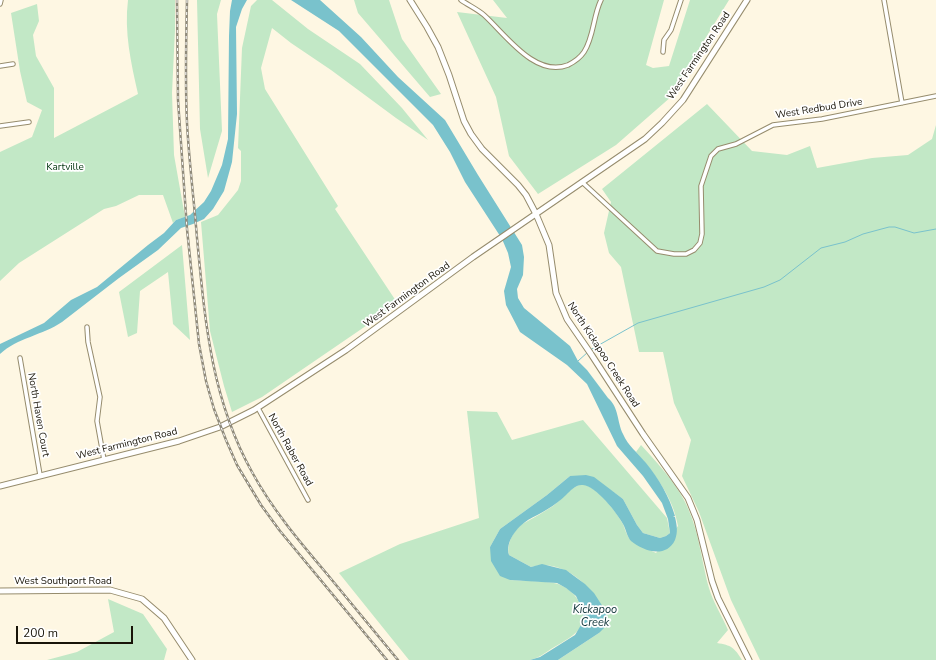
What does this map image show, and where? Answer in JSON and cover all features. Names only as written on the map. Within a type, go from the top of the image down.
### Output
[{"type":"main road","name":"North Kickapoo Creek Road","points":[[410,0],[438,47],[449,75],[462,117],[471,134],[482,149],[518,185],[526,195],[536,214],[549,245],[558,302],[567,319],[643,434],[688,498],[697,520],[712,581],[718,598],[749,660]]},
{"type":"main road","name":"West Farmington Road","points":[[0,486],[189,438],[220,427],[258,408],[346,350],[474,257],[639,143],[672,113],[689,91],[748,0]]},
{"type":"main road","name":"West Southport Road","points":[[0,591],[110,590],[142,599],[164,618],[192,660]]},
{"type":"street","points":[[0,4],[1,0]]},
{"type":"street","points":[[461,0],[482,14],[506,39],[535,62],[554,68],[566,66],[578,59],[584,53],[601,0]]},
{"type":"street","points":[[663,52],[664,40],[670,30],[681,0]]},
{"type":"street","points":[[884,0],[902,103]]},
{"type":"street","points":[[0,66],[13,64]]},
{"type":"street","name":"West Redbud Drive","points":[[582,182],[657,251],[674,254],[686,254],[694,250],[700,242],[702,234],[701,186],[711,156],[718,149],[736,144],[773,125],[822,119],[936,96]]},
{"type":"street","points":[[0,126],[29,122]]},
{"type":"street","points":[[87,328],[88,342],[100,397],[98,426],[104,460]]},
{"type":"street","name":"North Haven Court","points":[[20,358],[40,476]]},
{"type":"street","name":"North Raber Road","points":[[258,408],[308,500]]},
{"type":"green space","name":"Kartville","points":[[128,0],[175,0],[172,93],[174,155],[185,217],[176,220],[173,223],[163,195],[139,195],[116,206],[104,209],[19,263],[0,281],[0,152],[32,137],[42,110],[27,102],[20,71],[11,13],[37,4],[39,21],[33,35],[36,56],[54,88],[54,138],[138,94],[128,36]]},
{"type":"green space","points":[[197,0],[221,0],[217,14],[222,131],[208,178],[200,129]]},
{"type":"green space","points":[[257,0],[272,0],[308,29],[360,64],[402,108],[428,140],[272,28],[261,68],[265,89],[338,206],[335,209],[398,304],[262,397],[232,412],[210,331],[201,222],[218,215],[238,190],[241,181],[241,151],[238,148],[242,48],[251,6]]},
{"type":"green space","points":[[354,0],[389,0],[402,39],[441,94],[430,97],[358,13]]},
{"type":"green space","points":[[493,0],[664,0],[646,65],[653,68],[669,66],[690,0],[729,0],[672,96],[616,145],[538,194],[509,156],[496,97],[457,12],[507,18]]},
{"type":"green space","points":[[707,104],[752,151],[787,155],[810,146],[817,168],[872,158],[908,155],[932,139],[936,125],[936,660],[760,660],[731,600],[699,512],[682,476],[691,440],[674,403],[663,352],[639,352],[621,267],[609,253],[604,233],[611,202],[602,189]]},
{"type":"green space","points":[[182,245],[190,340],[173,324],[168,272],[140,291],[137,333],[128,337],[119,292]]},
{"type":"green space","points":[[467,411],[497,412],[512,440],[583,420],[667,518],[670,533],[666,536],[660,538],[643,533],[623,499],[612,491],[570,476],[547,495],[500,529],[490,547],[510,580],[558,584],[572,592],[580,604],[583,613],[583,620],[577,632],[565,641],[530,660],[409,660],[339,573],[400,544],[479,518]]},
{"type":"green space","points":[[641,445],[670,478],[684,500],[693,521],[709,588],[728,630],[717,643],[732,648],[742,660],[558,660],[599,633],[607,617],[595,596],[587,586],[577,578],[567,571],[556,567],[544,565],[531,567],[509,555],[508,550],[510,541],[515,531],[522,524],[553,506],[575,487],[585,485],[591,487],[604,498],[623,524],[630,539],[656,553],[678,526],[676,515],[668,496],[656,477],[636,452]]},
{"type":"green space","points":[[108,599],[143,614],[167,649],[164,660],[47,660],[77,652],[114,632]]},
{"type":"water","points":[[232,0],[247,0],[242,9],[236,27],[237,114],[232,162],[224,191],[213,209],[204,219],[181,228],[158,250],[62,322],[14,344],[0,354],[0,344],[44,323],[71,300],[97,287],[164,233],[176,220],[190,215],[204,202],[211,191],[222,165],[228,139],[229,36]]},
{"type":"water","name":"Kickapoo Creek","points":[[291,0],[320,0],[361,37],[398,77],[445,120],[522,245],[524,257],[523,275],[517,289],[518,298],[524,308],[570,346],[578,361],[612,402],[625,438],[655,475],[670,502],[675,516],[673,516],[676,520],[677,534],[671,546],[666,550],[648,550],[636,545],[628,537],[623,524],[611,507],[594,490],[583,485],[571,490],[553,506],[528,520],[513,535],[510,540],[508,550],[509,555],[531,567],[542,564],[566,570],[585,584],[594,593],[603,607],[607,617],[605,627],[599,633],[558,660],[530,660],[540,657],[575,635],[584,620],[583,611],[576,596],[557,583],[510,580],[500,576],[491,561],[490,547],[500,529],[547,495],[570,476],[586,475],[594,477],[623,499],[643,533],[660,538],[670,533],[668,519],[662,503],[643,476],[617,446],[587,384],[567,365],[520,332],[506,305],[504,291],[511,267],[508,253],[502,239],[465,182],[450,152],[433,125],[339,31]]},
{"type":"waterway","points":[[590,350],[638,323],[764,287],[780,280],[821,248],[845,242],[863,234],[889,227],[895,227],[914,233],[936,229]]},
{"type":"waterway","points":[[578,361],[588,352]]},
{"type":"railway","points":[[177,0],[178,100],[187,229],[199,344],[206,381],[214,409],[237,465],[261,505],[280,531],[387,660]]},
{"type":"railway","points":[[187,0],[186,77],[190,166],[207,329],[212,358],[227,416],[238,444],[252,472],[277,512],[398,660]]}]
